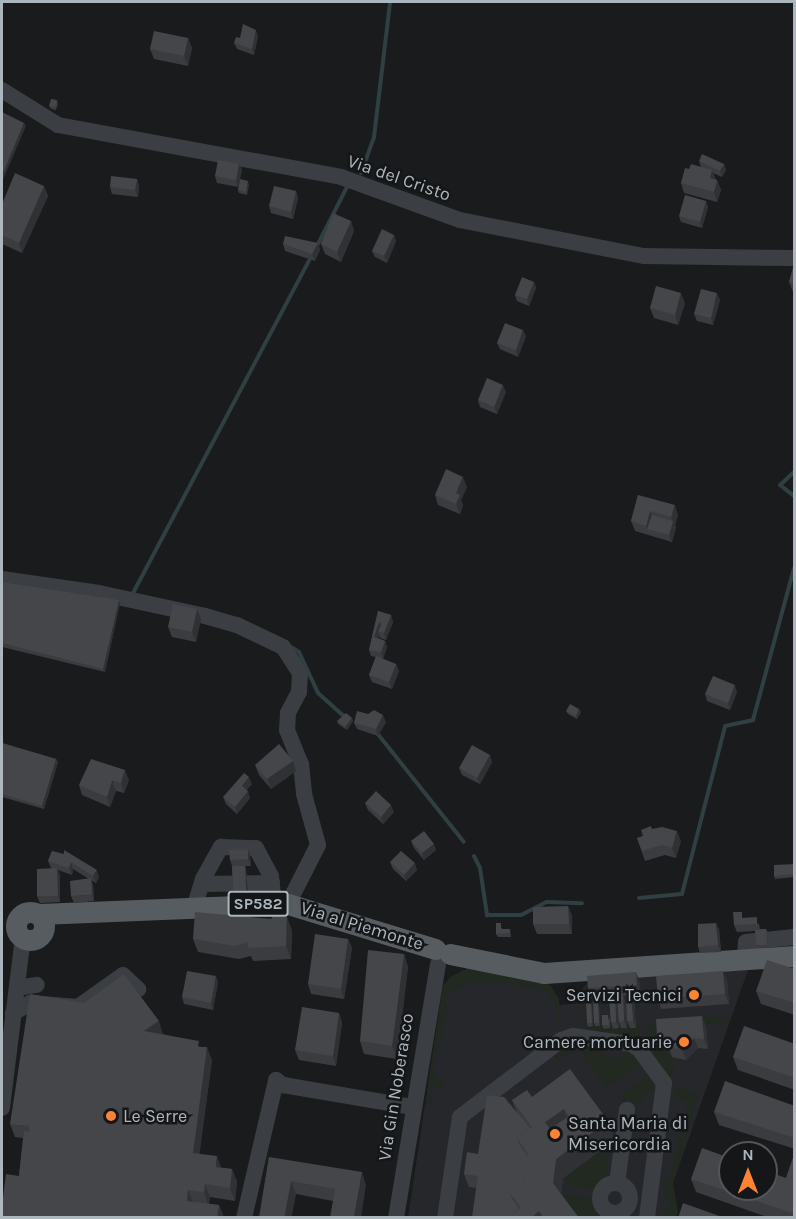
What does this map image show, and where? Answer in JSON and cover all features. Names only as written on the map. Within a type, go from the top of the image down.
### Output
[{"type":"main road","name":"Via al Piemonte","points":[[22,925],[74,914],[278,897],[441,955],[534,973],[795,956]]},
{"type":"street","name":"Via del Cristo","points":[[2,90],[58,125],[341,177],[460,220],[644,256],[795,258]]},
{"type":"street","points":[[2,579],[99,593],[206,616],[237,625],[283,646],[300,673],[299,693],[288,713],[287,730],[301,764],[304,794],[318,846],[278,897]]},
{"type":"street","points":[[195,905],[202,884],[221,847],[256,848],[278,897]]},
{"type":"street","points":[[202,884],[278,897]]},
{"type":"street","points":[[2,1108],[21,959],[22,925]]},
{"type":"street","points":[[746,960],[746,942],[795,937]]},
{"type":"street","name":"Via Gin Noberasco","points":[[396,1218],[413,1107],[441,955]]},
{"type":"street","points":[[13,1013],[30,1003],[78,1007],[123,975],[138,989]]},
{"type":"street","points":[[17,988],[37,985]]},
{"type":"street","points":[[13,1013],[33,1016]]},
{"type":"street","points":[[445,1218],[460,1116],[561,1040],[573,1036],[635,1046],[664,1083],[647,1218]]},
{"type":"street","points":[[244,1218],[276,1080],[283,1084],[413,1107]]},
{"type":"street","points":[[612,1215],[621,1212],[631,1198],[629,1190],[617,1183],[627,1110]]},
{"type":"shaded area","points":[[468,968],[550,985],[559,999],[559,1031],[555,1002],[548,992],[539,989],[484,981],[479,984],[473,977],[445,998],[447,1009],[434,1068],[436,1078],[448,1089],[429,1086],[408,1218],[443,986],[450,977]]},
{"type":"shaded area","name":"Santa Maria di Misericordia","points":[[462,970],[550,985],[560,1005],[583,1003],[582,989],[590,981],[639,982],[638,976],[748,970],[673,1183],[676,1217],[408,1218],[443,986]]},
{"type":"shaded area","points":[[583,1003],[587,1003],[588,1026],[641,1024],[639,1037],[586,1029]]},
{"type":"shaded area","points":[[727,1015],[724,1022],[656,1029],[657,1048],[665,1050],[676,1064],[670,1078],[643,1046],[651,1020]]},
{"type":"shaded area","points":[[573,1042],[602,1046],[601,1056],[622,1058],[623,1050],[631,1052],[640,1063],[607,1087],[578,1047],[558,1061],[554,1056]]},
{"type":"shaded area","points":[[648,1075],[657,1092],[647,1091],[640,1105],[617,1099]]},
{"type":"shaded area","points":[[677,1087],[698,1094],[673,1183],[678,1212],[676,1217],[662,1217],[670,1205],[661,1181],[669,1183],[688,1100],[673,1097]]},
{"type":"shaded area","points":[[610,1144],[606,1173],[617,1175],[595,1189],[567,1185],[566,1177]]},
{"type":"shaded area","points":[[565,1194],[593,1199],[601,1217],[571,1217],[561,1203]]},
{"type":"building","points":[[243,24],[256,30],[252,49],[234,43],[236,37],[240,38]]},
{"type":"building","points":[[154,31],[188,38],[184,56],[150,49]]},
{"type":"building","points":[[51,99],[57,100],[55,107],[49,106]]},
{"type":"building","points":[[2,112],[24,123],[2,176]]},
{"type":"building","points":[[702,154],[724,164],[720,171],[699,161]]},
{"type":"building","points":[[218,160],[239,164],[236,180],[215,176]]},
{"type":"building","points":[[691,164],[712,170],[710,178],[717,180],[714,192],[681,183],[685,168],[689,169]]},
{"type":"building","points":[[15,173],[44,186],[19,243],[2,235],[2,204]]},
{"type":"building","points":[[111,176],[137,179],[135,190],[110,187]]},
{"type":"building","points":[[240,179],[248,181],[246,192],[238,190]]},
{"type":"building","points":[[274,186],[296,191],[291,212],[269,206]]},
{"type":"building","points":[[685,195],[706,201],[700,222],[679,216]]},
{"type":"building","points":[[333,213],[351,221],[337,252],[321,244]]},
{"type":"building","points":[[382,229],[394,235],[384,256],[372,251]]},
{"type":"building","points":[[285,236],[318,243],[312,254],[283,244]]},
{"type":"building","points":[[795,261],[795,283],[789,282]]},
{"type":"building","points":[[522,277],[534,282],[527,299],[515,295]]},
{"type":"building","points":[[656,286],[681,293],[675,315],[650,308]]},
{"type":"building","points":[[701,289],[717,293],[711,318],[694,314]]},
{"type":"building","points":[[505,323],[523,330],[516,350],[497,343]]},
{"type":"building","points":[[487,378],[503,385],[494,407],[478,400]]},
{"type":"building","points":[[446,469],[463,477],[456,493],[460,495],[456,504],[435,495]]},
{"type":"building","points":[[638,495],[675,505],[671,517],[650,511],[646,526],[631,521]]},
{"type":"building","points":[[652,515],[673,521],[669,535],[647,529]]},
{"type":"building","points":[[2,582],[119,600],[103,669],[2,643]]},
{"type":"building","points":[[173,604],[197,609],[192,632],[168,627]]},
{"type":"building","points":[[378,611],[391,615],[384,633],[378,631],[382,624],[379,622],[374,637],[385,641],[381,652],[369,650]]},
{"type":"building","points":[[376,656],[396,664],[389,682],[369,675]]},
{"type":"building","points":[[713,676],[735,685],[728,703],[705,694]]},
{"type":"building","points":[[570,704],[579,709],[576,716],[566,711]]},
{"type":"building","points":[[374,710],[383,715],[376,729],[354,723],[357,711],[368,714]]},
{"type":"building","points":[[346,713],[352,718],[345,727],[337,721]]},
{"type":"building","points":[[2,743],[56,759],[42,806],[2,794]]},
{"type":"building","points":[[279,744],[293,761],[267,779],[255,765]]},
{"type":"building","points":[[472,745],[490,755],[477,778],[459,768]]},
{"type":"building","points":[[91,759],[125,770],[121,783],[112,781],[107,797],[79,785]]},
{"type":"building","points":[[244,773],[249,777],[242,786],[248,791],[235,807],[223,797]]},
{"type":"building","points":[[376,791],[391,805],[381,817],[365,803]]},
{"type":"building","points":[[651,826],[652,829],[662,827],[677,831],[672,848],[662,845],[642,851],[637,838],[643,836],[641,830]]},
{"type":"building","points":[[424,831],[434,844],[422,853],[411,841]]},
{"type":"building","points":[[64,850],[97,870],[93,876],[71,862],[69,868],[48,861],[52,851],[64,854]]},
{"type":"building","points":[[229,850],[248,850],[248,859],[230,860]]},
{"type":"building","points":[[401,851],[415,863],[404,875],[390,862]]},
{"type":"building","points":[[795,864],[795,874],[774,876],[774,865]]},
{"type":"building","points":[[232,866],[245,866],[246,890],[233,890]]},
{"type":"building","points":[[57,868],[58,896],[37,896],[37,869]]},
{"type":"building","points":[[91,878],[92,894],[71,896],[70,881]]},
{"type":"building","points":[[568,906],[569,924],[533,924],[533,907]]},
{"type":"building","points":[[195,912],[271,919],[273,916],[287,917],[286,946],[248,948],[248,942],[235,946],[193,939]]},
{"type":"building","points":[[733,912],[742,912],[742,918],[757,917],[757,924],[734,925]]},
{"type":"building","points":[[496,923],[501,923],[501,929],[510,929],[510,933],[496,934]]},
{"type":"building","points":[[716,923],[718,945],[698,947],[698,924]]},
{"type":"building","points":[[766,929],[767,945],[756,945],[755,930]]},
{"type":"building","points":[[315,934],[348,939],[341,989],[308,984]]},
{"type":"building","points":[[368,950],[404,954],[392,1046],[360,1041]]},
{"type":"building","points":[[767,960],[795,969],[795,1003],[756,991]]},
{"type":"building","points":[[187,971],[216,976],[211,1003],[182,997]]},
{"type":"building","points":[[723,971],[725,994],[658,999],[656,976]]},
{"type":"building","points":[[636,972],[637,985],[588,988],[587,976]]},
{"type":"building","name":"Le Serre","points":[[124,974],[159,1021],[144,1031],[199,1041],[198,1047],[207,1047],[193,1153],[217,1156],[216,1167],[232,1169],[230,1188],[205,1184],[204,1192],[188,1190],[187,1201],[219,1205],[217,1218],[2,1218],[6,1174],[19,1176],[24,1131],[29,1132],[29,1126],[10,1124],[30,994],[84,1003]]},
{"type":"building","points":[[617,994],[623,994],[624,1021],[619,1022]]},
{"type":"building","points":[[626,994],[631,994],[633,1021],[627,1021]]},
{"type":"building","points":[[609,995],[615,995],[616,1022],[611,1022]]},
{"type":"building","points":[[598,1001],[599,1023],[594,1023],[593,1002]]},
{"type":"building","points":[[586,1002],[591,1002],[592,1023],[587,1023]]},
{"type":"building","points":[[302,1007],[339,1013],[333,1056],[295,1050]]},
{"type":"building","points":[[602,1015],[608,1015],[609,1025],[602,1025]]},
{"type":"building","points":[[702,1016],[704,1039],[694,1038],[682,1050],[669,1047],[665,1036],[657,1036],[656,1019]]},
{"type":"building","points":[[744,1026],[795,1044],[795,1078],[733,1057]]},
{"type":"building","points":[[570,1069],[608,1121],[556,1159],[553,1183],[579,1218],[545,1218],[539,1211],[531,1218],[507,1218],[521,1208],[510,1193],[525,1182],[528,1154],[517,1138],[532,1127],[512,1100],[527,1090],[532,1097]],"holes":[[[564,1109],[569,1116],[550,1129],[545,1122]]]},
{"type":"building","points":[[725,1081],[795,1106],[795,1138],[714,1112]]},
{"type":"building","points":[[487,1095],[504,1097],[530,1128],[517,1138],[528,1157],[525,1182],[510,1193],[519,1209],[507,1218],[472,1218],[478,1176],[464,1174],[467,1152],[478,1154]]},
{"type":"building","points":[[702,1148],[718,1154],[718,1188],[691,1179]]},
{"type":"building","points":[[795,1152],[795,1214],[756,1201],[778,1201],[778,1175],[786,1178]]},
{"type":"building","points":[[269,1157],[362,1172],[354,1218],[330,1218],[335,1189],[291,1181],[284,1218],[259,1218]]},
{"type":"building","points":[[683,1203],[725,1218],[678,1218]]},
{"type":"waterway","points":[[361,173],[374,137],[390,2]]},
{"type":"waterway","points":[[316,248],[348,185]]},
{"type":"waterway","points":[[132,595],[311,257]]},
{"type":"waterway","points":[[794,472],[780,485],[794,496]]},
{"type":"waterway","points":[[639,898],[682,894],[725,726],[753,720],[794,568]]},
{"type":"waterway","points":[[291,647],[299,652],[318,693],[347,719]]},
{"type":"waterway","points":[[377,733],[464,842]]},
{"type":"waterway","points":[[474,856],[480,868],[487,915],[521,915],[547,902],[582,903]]},
{"type":"place","name":"Servizi Tecnici","points":[[694,995]]},
{"type":"place","name":"Camere mortuarie","points":[[684,1042]]},
{"type":"place","name":"Le Serre","points":[[111,1116]]},
{"type":"place","name":"Santa Maria di Misericordia","points":[[555,1134]]}]
